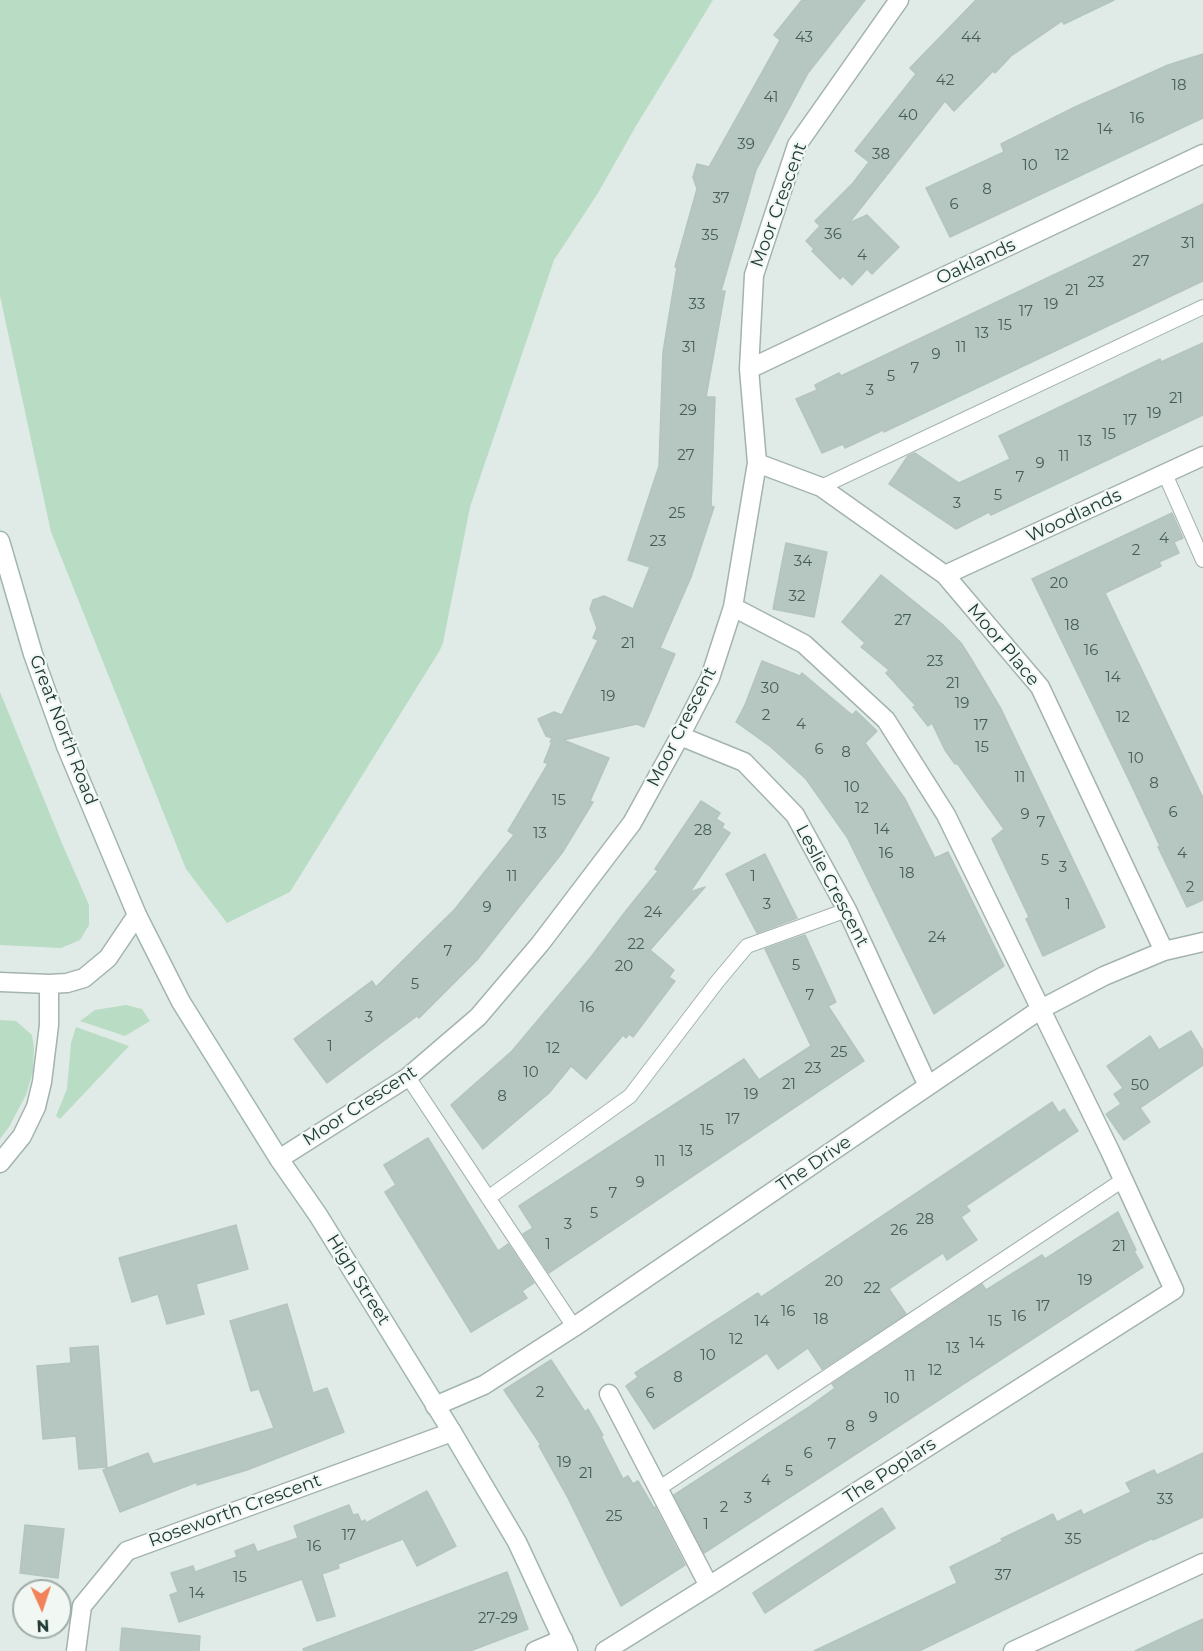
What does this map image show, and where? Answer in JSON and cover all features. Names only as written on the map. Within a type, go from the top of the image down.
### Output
[{"type":"street","name":"Moor Crescent","points":[[279,1159],[408,1077],[478,1017],[540,944],[632,823],[680,736],[710,678],[733,607],[757,463],[749,369],[754,275],[797,145],[899,0]]},
{"type":"street","name":"Oaklands","points":[[749,369],[1203,154]]},
{"type":"street","name":"Woodlands","points":[[945,575],[1203,456]]},
{"type":"street","name":"Moor Place","points":[[757,463],[821,487],[945,575],[1040,687],[1164,951]]},
{"type":"street","name":"Great North Road","points":[[0,541],[33,654],[66,746],[137,915]]},
{"type":"street","points":[[733,607],[804,644],[886,720],[946,815],[1124,1180]]},
{"type":"street","name":"Leslie Crescent","points":[[680,736],[744,762],[795,815],[847,910],[928,1086]]},
{"type":"street","points":[[0,982],[49,984],[77,981],[96,970],[108,958],[137,915]]},
{"type":"street","name":"High Street","points":[[137,915],[181,1002],[279,1159],[318,1215],[453,1432],[517,1542],[566,1645]]},
{"type":"street","name":"The Drive","points":[[435,1406],[484,1385],[574,1328],[1041,1009],[1104,976],[1164,951],[1203,942]]},
{"type":"street","points":[[0,1163],[22,1136],[36,1107],[42,1083],[47,1036],[49,984]]},
{"type":"street","name":"The Poplars","points":[[605,1651],[1174,1290],[1124,1180]]},
{"type":"street","points":[[609,1394],[709,1586]]},
{"type":"street","name":"Roseworth Crescent","points":[[76,1651],[82,1606],[127,1551],[453,1432]]},
{"type":"street","points":[[1013,1651],[1203,1563]]},
{"type":"street","points":[[535,1651],[566,1645]]},
{"type":"lane","points":[[821,487],[1203,307]]},
{"type":"lane","points":[[1165,474],[1203,560]]},
{"type":"lane","points":[[488,1198],[630,1096],[747,946],[847,910]]},
{"type":"lane","points":[[408,1077],[574,1328]]},
{"type":"lane","points":[[658,1488],[1124,1180]]},
{"type":"green space","points":[[0,0],[713,0],[598,193],[554,260],[470,507],[440,650],[290,892],[227,923],[186,869],[51,532],[0,296]]},
{"type":"green space","points":[[0,692],[89,905],[89,925],[80,940],[61,948],[0,945]]},
{"type":"green space","points":[[126,1005],[142,1009],[150,1021],[125,1036],[80,1021],[95,1010]]},
{"type":"green space","points":[[0,1020],[16,1021],[32,1035],[34,1048],[33,1071],[26,1095],[0,1139]]},
{"type":"green space","points":[[76,1027],[129,1046],[60,1119],[56,1116],[67,1089],[71,1043]]},
{"type":"building","points":[[802,0],[865,0],[808,73],[756,170],[721,291],[725,291],[706,397],[715,397],[711,506],[714,507],[691,577],[660,648],[675,654],[644,727],[637,724],[563,740],[609,758],[590,801],[593,802],[562,853],[477,960],[419,1018],[417,1016],[327,1083],[294,1039],[372,981],[376,987],[455,909],[514,835],[508,831],[548,764],[544,762],[552,738],[546,736],[538,719],[554,712],[562,715],[598,640],[593,638],[597,628],[590,609],[593,600],[604,596],[633,609],[650,567],[628,560],[659,466],[663,352],[677,267],[675,267],[697,189],[693,177],[697,164],[709,167],[780,40],[774,35]]},
{"type":"building","points":[[976,0],[1114,0],[1064,24],[1062,21],[1011,56],[954,111],[945,101],[849,223],[867,215],[899,247],[872,274],[867,269],[852,285],[843,276],[840,279],[812,251],[814,249],[806,241],[820,226],[815,221],[853,183],[869,162],[855,151],[916,74],[910,68]]},
{"type":"building","points":[[1203,54],[1203,118],[950,237],[926,188],[1004,152],[1001,144],[1075,107],[1168,65]]},
{"type":"building","points":[[1203,204],[1203,281],[884,432],[883,430],[845,448],[843,444],[822,453],[796,399],[817,390],[815,385],[839,373],[841,376]]},
{"type":"building","points":[[1203,343],[1203,415],[991,515],[989,512],[956,529],[889,484],[908,456],[915,453],[959,483],[1010,459],[999,436],[1160,359],[1161,362]]},
{"type":"building","points":[[1172,513],[1183,538],[1174,542],[1179,553],[1159,562],[1161,566],[1105,593],[1203,798],[1203,900],[1187,907],[1129,780],[1032,579]]},
{"type":"building","points":[[786,543],[827,552],[814,617],[773,609]]},
{"type":"building","points":[[881,575],[942,624],[961,643],[970,657],[1001,709],[1105,927],[1043,956],[1026,919],[1029,917],[992,839],[1004,829],[957,763],[955,764],[945,750],[932,723],[928,726],[913,707],[916,706],[886,673],[889,670],[861,647],[865,643],[842,622]]},
{"type":"building","points":[[762,661],[800,676],[802,673],[852,715],[856,711],[877,731],[865,743],[905,799],[935,858],[948,852],[1004,966],[934,1014],[847,837],[806,779],[771,747],[736,722]]},
{"type":"building","points":[[701,801],[720,813],[716,819],[724,824],[722,828],[730,833],[690,892],[705,887],[650,950],[674,970],[669,977],[675,981],[633,1037],[629,1034],[626,1038],[623,1035],[586,1079],[571,1066],[549,1093],[483,1149],[451,1105],[512,1051],[591,957],[658,871],[655,869]]},
{"type":"building","points":[[765,854],[797,918],[757,933],[726,874]]},
{"type":"building","points":[[805,935],[836,1002],[828,1006],[864,1061],[549,1273],[523,1234],[533,1228],[519,1206],[744,1059],[759,1080],[811,1046],[765,949]]},
{"type":"building","points":[[1191,1031],[1203,1051],[1203,1065],[1140,1108],[1150,1122],[1124,1140],[1106,1114],[1121,1104],[1114,1094],[1123,1088],[1107,1066],[1150,1036],[1159,1050]]},
{"type":"building","points":[[1052,1102],[1059,1113],[1064,1109],[1078,1131],[966,1206],[970,1211],[961,1217],[977,1240],[947,1260],[943,1253],[889,1289],[906,1314],[822,1369],[808,1348],[778,1369],[767,1353],[654,1429],[626,1386],[638,1377],[635,1373],[758,1293],[761,1297]]},
{"type":"building","points":[[428,1138],[498,1251],[508,1244],[534,1283],[522,1291],[527,1298],[471,1332],[385,1192],[396,1185],[384,1165]]},
{"type":"building","points":[[1118,1212],[1143,1267],[704,1553],[674,1495],[806,1409],[835,1388],[832,1384],[982,1284],[986,1290],[1042,1255],[1045,1259]]},
{"type":"building","points":[[236,1225],[248,1269],[196,1284],[204,1314],[167,1324],[158,1294],[132,1302],[119,1258]]},
{"type":"building","points":[[287,1304],[313,1393],[327,1388],[344,1432],[247,1470],[197,1485],[197,1482],[120,1512],[103,1470],[148,1453],[153,1464],[274,1428],[259,1389],[251,1391],[230,1321]]},
{"type":"building","points":[[98,1346],[107,1467],[79,1469],[76,1436],[43,1439],[37,1366],[71,1363],[70,1348]]},
{"type":"building","points":[[551,1360],[585,1412],[588,1409],[623,1479],[628,1476],[633,1484],[638,1481],[655,1507],[685,1565],[621,1606],[568,1498],[539,1446],[541,1445],[504,1390]]},
{"type":"building","points":[[1203,1453],[1203,1517],[1153,1540],[1153,1538],[919,1651],[814,1651],[957,1583],[950,1567],[1003,1541],[1001,1539],[1053,1514],[1057,1522],[1081,1510],[1083,1515],[1131,1492],[1126,1483],[1154,1470],[1157,1475]]},
{"type":"building","points":[[427,1491],[456,1546],[417,1566],[403,1539],[338,1564],[339,1568],[322,1574],[335,1616],[317,1621],[302,1579],[179,1622],[170,1595],[178,1592],[171,1573],[193,1566],[195,1572],[237,1557],[235,1551],[254,1544],[257,1552],[298,1538],[294,1526],[349,1505],[353,1515],[358,1514],[361,1522],[365,1520],[366,1523]]},
{"type":"building","points":[[882,1508],[895,1528],[765,1613],[753,1593]]},
{"type":"building","points":[[25,1525],[64,1529],[58,1578],[20,1573]]},
{"type":"building","points":[[507,1572],[528,1629],[470,1651],[304,1651],[303,1649]]},
{"type":"building","points":[[1203,1619],[1203,1651],[1135,1651],[1177,1631]]},
{"type":"building","points":[[122,1628],[200,1636],[199,1651],[120,1651]]}]
